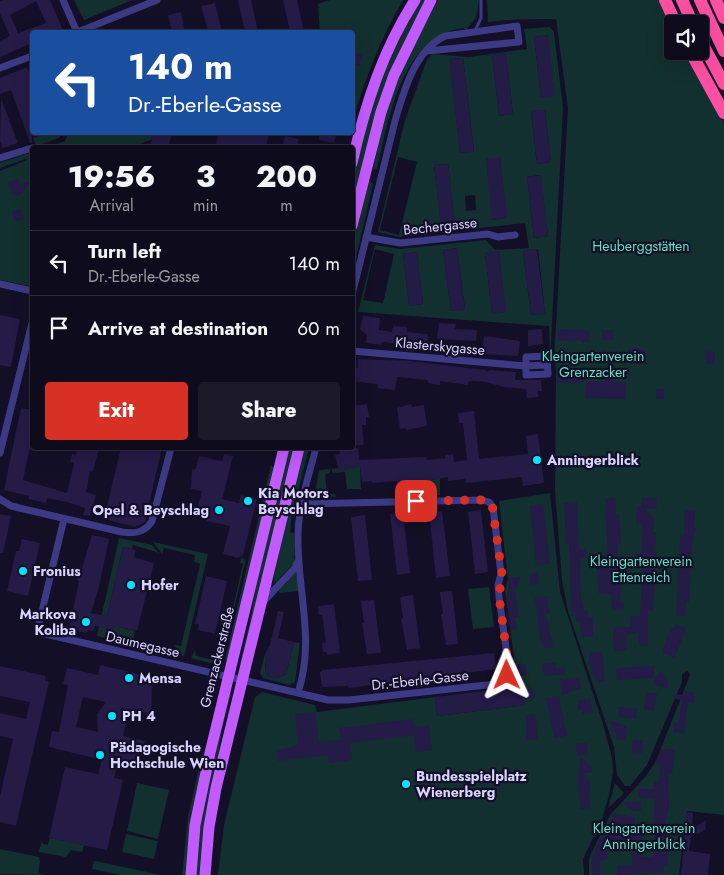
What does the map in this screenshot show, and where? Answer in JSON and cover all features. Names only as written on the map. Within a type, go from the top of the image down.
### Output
[{"type":"highway","points":[[666,0],[672,15]]},
{"type":"highway","points":[[682,0],[689,15]]},
{"type":"highway","points":[[700,0],[724,50]]},
{"type":"highway","points":[[716,0],[724,18]]},
{"type":"highway","points":[[709,56],[724,84]]},
{"type":"highway","points":[[695,60],[724,113]]},
{"type":"main road","points":[[355,150],[366,105],[389,46],[415,0]]},
{"type":"main road","points":[[355,214],[381,112],[394,75],[431,0]]},
{"type":"main road","name":"Grenzackerstraße","points":[[190,875],[195,825],[228,678],[284,450]]},
{"type":"main road","points":[[206,875],[209,827],[216,788],[263,602],[299,450]]},
{"type":"street","points":[[63,0],[76,30]]},
{"type":"street","points":[[82,30],[157,0]]},
{"type":"street","points":[[355,283],[379,179],[403,94],[418,63],[427,51],[436,40],[445,36],[517,26],[519,42],[427,51]]},
{"type":"street","points":[[0,68],[30,57]]},
{"type":"street","points":[[0,158],[30,149]]},
{"type":"street","points":[[365,173],[379,179]]},
{"type":"street","name":"Bechergasse","points":[[366,237],[400,243],[488,234],[498,237],[515,235]]},
{"type":"street","points":[[0,284],[30,291]]},
{"type":"street","points":[[0,453],[30,331]]},
{"type":"street","name":"Klasterskygasse","points":[[355,352],[526,366],[544,365]]},
{"type":"street","points":[[0,499],[11,506],[122,532],[135,533],[150,525],[157,508],[171,450]]},
{"type":"street","points":[[243,681],[298,693],[305,669],[307,647],[298,527],[301,504],[315,450]]},
{"type":"street","name":"Dr.-Eberle-Gasse","points":[[298,693],[328,700],[350,700],[496,684],[504,680],[509,670],[499,596],[502,574],[493,507],[489,502],[482,500],[301,504]]},
{"type":"street","name":"Daumegasse","points":[[64,519],[37,632],[243,681]]},
{"type":"street","points":[[263,602],[295,568],[299,560]]},
{"type":"lane","points":[[475,31],[481,18],[481,0]]},
{"type":"green space","points":[[74,0],[132,0],[84,20]]},
{"type":"green space","points":[[330,0],[403,0],[374,59],[355,115],[355,30],[320,30],[318,4]]},
{"type":"green space","points":[[420,0],[425,0],[393,66],[355,202],[355,176],[365,127],[395,49]]},
{"type":"green space","points":[[438,0],[479,0],[476,18],[466,30],[463,28],[442,34],[425,46],[412,63],[401,83],[393,105],[377,169],[373,170],[382,124],[400,71]]},
{"type":"green space","points":[[487,0],[659,0],[666,15],[664,15],[664,60],[688,60],[724,123],[724,815],[687,811],[679,875],[589,875],[589,858],[610,815],[646,776],[656,761],[690,675],[687,670],[682,675],[682,682],[647,765],[630,786],[625,786],[617,775],[614,747],[568,611],[562,580],[555,491],[556,367],[554,362],[568,108],[556,19],[488,22]]},
{"type":"green space","points":[[550,27],[554,32],[563,108],[550,362],[549,326],[358,312],[375,245],[400,249],[486,240],[495,250],[529,248],[525,223],[399,237],[378,232],[405,120],[427,60],[432,54],[469,57],[527,49],[524,29]],"holes":[[[548,35],[541,98],[534,37]],[[506,53],[513,114],[499,116],[492,55]],[[463,58],[474,151],[460,153],[450,59]],[[545,110],[551,162],[537,164],[531,112]],[[398,157],[417,162],[399,235],[380,230]],[[500,158],[506,218],[493,220],[486,159]],[[448,164],[455,224],[441,225],[434,165]],[[540,175],[548,236],[534,238],[527,177]],[[475,195],[476,210],[466,211],[465,196]],[[457,248],[465,309],[451,311],[443,250]],[[375,249],[394,254],[383,303],[363,300]],[[538,249],[545,313],[531,315],[523,251]],[[499,251],[505,312],[492,314],[485,253]],[[417,252],[423,304],[409,306],[403,254]]]},
{"type":"green space","points":[[43,135],[61,135],[59,138],[39,145],[36,145],[33,138]]},
{"type":"green space","points":[[67,135],[152,135],[151,140],[136,145],[55,145],[65,141]]},
{"type":"green space","points":[[30,153],[29,286],[0,280],[0,171],[27,160],[0,168],[0,163]]},
{"type":"green space","points":[[370,181],[373,184],[355,262],[355,238],[368,182]]},
{"type":"green space","points":[[288,450],[295,450],[242,664],[240,664],[258,575]]},
{"type":"green space","points":[[304,450],[308,450],[299,488],[301,490],[296,512],[292,511],[290,532],[294,533],[294,563],[274,584],[274,575]]},
{"type":"green space","points":[[271,465],[274,468],[228,660],[225,660]]},
{"type":"green space","points":[[360,466],[361,489],[347,489],[345,472],[332,473],[332,469],[338,468],[339,470]]},
{"type":"green space","points":[[330,469],[330,473],[325,474],[327,494],[335,494],[336,497],[314,498],[319,470]]},
{"type":"green space","points":[[440,478],[440,495],[417,496],[415,480],[421,480],[422,482]]},
{"type":"green space","name":"Bundesspielplatz Wienerberg","points":[[550,493],[560,592],[603,724],[612,758],[613,772],[609,795],[602,819],[583,859],[584,875],[218,875],[224,825],[255,697],[262,692],[315,705],[317,712],[435,697],[437,716],[518,706],[515,687],[518,687],[505,590],[508,579],[499,501]]},
{"type":"green space","points":[[119,538],[152,545],[159,553],[133,545],[132,549],[123,547],[104,628],[112,630],[114,626],[135,631],[132,644],[97,636]]},
{"type":"green space","points":[[153,542],[208,554],[184,657],[174,645],[181,646],[200,564],[194,562],[195,555],[164,548],[162,554]]},
{"type":"green space","points":[[241,558],[246,559],[222,659],[214,664],[191,658],[195,650],[196,656],[214,660],[222,654],[243,564],[240,563]]},
{"type":"green space","points":[[296,572],[299,591],[280,593],[279,591]]},
{"type":"green space","points":[[489,587],[494,627],[473,629],[468,589]]},
{"type":"green space","points":[[294,642],[300,643],[295,682],[289,685],[263,678],[260,673],[265,654],[267,654],[265,668],[268,676],[277,678],[286,674]]},
{"type":"green space","points":[[229,693],[231,694],[222,731],[200,875],[195,875],[201,820]]},
{"type":"green space","points":[[204,745],[186,875],[182,875],[188,817]]},
{"type":"green space","points":[[137,783],[169,790],[158,839],[127,831]]},
{"type":"green space","points":[[615,783],[624,793],[608,808]]},
{"type":"green space","points":[[126,834],[158,841],[154,859],[122,852]]},
{"type":"green space","points":[[50,838],[84,845],[82,852],[71,850],[66,857],[39,852],[41,843],[48,845]]},
{"type":"green space","points":[[0,849],[39,857],[38,873],[44,875],[0,874]]},
{"type":"green space","points":[[94,861],[161,875],[120,875],[92,869]]},
{"type":"building","points":[[4,0],[50,0],[63,30],[30,30],[30,44],[0,57],[0,41],[10,36],[0,14],[0,2]],"holes":[[[36,1],[46,23],[18,33],[10,15]]]},
{"type":"building","points":[[238,0],[251,0],[258,30],[245,30]]},
{"type":"building","points":[[283,0],[297,0],[304,30],[290,30]]},
{"type":"building","points":[[215,3],[222,30],[207,30],[201,6]]},
{"type":"building","points":[[181,12],[185,30],[172,30],[168,15]]},
{"type":"building","points":[[548,35],[555,96],[541,98],[534,37]]},
{"type":"building","points":[[355,53],[362,55],[359,66],[355,65]]},
{"type":"building","points":[[506,53],[513,114],[499,116],[492,55]]},
{"type":"building","points":[[463,58],[474,152],[460,153],[449,59]]},
{"type":"building","points":[[27,67],[30,75],[30,135],[32,135],[32,143],[30,143],[11,90],[0,94],[0,78]]},
{"type":"building","points":[[1,99],[18,143],[3,148],[0,141]]},
{"type":"building","points":[[545,110],[551,162],[537,164],[531,111]]},
{"type":"building","points":[[152,135],[171,136],[169,145],[151,145]]},
{"type":"building","points":[[218,135],[268,135],[267,145],[216,145]]},
{"type":"building","points":[[320,135],[336,135],[334,143],[319,140]]},
{"type":"building","points":[[285,136],[299,139],[298,145],[283,145]]},
{"type":"building","points":[[500,157],[507,218],[492,220],[486,159]]},
{"type":"building","points":[[448,164],[455,224],[441,226],[434,165]]},
{"type":"building","points":[[541,175],[548,236],[534,238],[527,177]]},
{"type":"building","points":[[18,179],[20,185],[30,181],[20,195],[17,196],[12,194],[8,182]]},
{"type":"building","points":[[20,209],[24,219],[15,222],[12,212]]},
{"type":"building","points":[[457,248],[465,309],[451,311],[443,250]]},
{"type":"building","points":[[537,249],[545,314],[531,315],[523,250]]},
{"type":"building","points":[[499,251],[506,312],[492,314],[485,253]]},
{"type":"building","points":[[417,252],[423,304],[409,306],[403,254]]},
{"type":"building","points":[[0,315],[20,319],[11,367],[0,365]]},
{"type":"building","points":[[363,316],[380,318],[379,330],[392,332],[393,326],[407,327],[407,332],[428,334],[427,347],[382,342],[381,345],[366,343],[367,335],[360,329]]},
{"type":"building","points":[[439,323],[456,324],[455,329],[477,330],[476,341],[437,339]]},
{"type":"building","points":[[542,329],[543,344],[528,346],[528,330]]},
{"type":"building","points":[[558,329],[589,331],[589,342],[582,343],[582,340],[558,341]]},
{"type":"building","points":[[602,330],[613,330],[613,340],[602,340]]},
{"type":"building","points":[[484,336],[520,341],[518,356],[482,354]]},
{"type":"building","points":[[628,349],[646,350],[646,364],[636,364],[636,361],[620,361],[620,353],[628,353]]},
{"type":"building","points":[[706,351],[715,352],[715,364],[706,364]]},
{"type":"building","points":[[358,359],[410,361],[485,370],[487,372],[490,370],[516,372],[515,380],[541,380],[542,391],[538,391],[538,397],[527,398],[526,389],[504,387],[486,382],[473,381],[468,382],[468,385],[440,381],[440,385],[428,383],[428,380],[397,377],[395,390],[377,388],[378,384],[355,381],[355,370],[358,367]]},
{"type":"building","points":[[557,370],[585,372],[584,383],[557,383]]},
{"type":"building","points":[[604,372],[614,372],[614,382],[626,382],[626,399],[585,398],[586,381],[604,382]]},
{"type":"building","points":[[656,389],[664,389],[664,399],[656,399]]},
{"type":"building","points":[[367,404],[369,417],[366,417],[366,425],[362,425],[364,445],[355,446],[355,406]]},
{"type":"building","points":[[411,404],[412,407],[424,405],[427,426],[407,430],[406,428],[400,429],[397,408]]},
{"type":"building","points":[[21,408],[30,410],[30,447],[23,480],[67,493],[74,463],[70,462],[72,454],[76,455],[77,450],[98,450],[93,472],[90,471],[86,492],[96,495],[90,516],[83,515],[85,508],[67,502],[47,498],[46,503],[29,499],[29,496],[4,490]]},
{"type":"building","points":[[474,411],[479,459],[528,454],[526,436],[538,434],[544,483],[523,486],[522,477],[466,483],[465,479],[448,481],[448,477],[421,482],[421,480],[397,483],[397,481],[372,483],[372,481],[362,482],[360,466],[339,471],[335,455],[340,454],[339,450],[355,450],[355,448],[358,448],[359,460],[426,457],[427,460],[445,458],[445,455],[453,454],[454,462],[467,460],[463,423],[459,423],[458,413]]},
{"type":"building","points":[[121,450],[162,450],[145,522],[135,527],[104,519]]},
{"type":"building","points":[[224,454],[233,456],[222,499],[239,503],[241,495],[257,499],[243,555],[238,558],[223,554],[230,526],[207,521],[204,516],[196,514],[202,491],[191,489],[192,469],[195,470],[199,456],[222,461]]},
{"type":"building","points":[[615,498],[616,515],[619,514],[621,544],[617,544],[621,590],[620,602],[623,601],[624,609],[612,610],[611,594],[599,594],[596,555],[608,555],[605,499]]},
{"type":"building","points":[[642,498],[657,498],[656,509],[645,509],[654,519],[653,532],[656,532],[653,611],[648,611],[648,645],[640,646],[638,633],[626,635],[627,650],[614,651],[613,628],[631,627],[630,617],[640,616],[643,564],[635,565],[634,555],[641,554],[643,525],[636,524],[637,506],[641,506]]},
{"type":"building","points":[[577,502],[579,548],[585,549],[586,557],[580,558],[581,599],[584,611],[588,611],[588,617],[593,617],[593,637],[581,637],[580,621],[576,622],[575,611],[571,612],[569,544],[566,544],[564,503]]},
{"type":"building","points":[[543,504],[550,563],[536,565],[530,506]]},
{"type":"building","points":[[481,510],[488,572],[475,574],[468,512]]},
{"type":"building","points":[[684,510],[695,511],[694,528],[696,528],[692,544],[689,602],[686,601],[685,616],[676,615],[680,540],[681,535],[684,535]]},
{"type":"building","points":[[442,511],[450,576],[436,578],[429,512]]},
{"type":"building","points":[[403,512],[410,573],[397,575],[390,514]]},
{"type":"building","points":[[0,514],[11,516],[3,553],[0,553]]},
{"type":"building","points":[[365,515],[372,580],[358,581],[351,517]]},
{"type":"building","points":[[92,535],[109,539],[98,591],[91,613],[107,616],[123,547],[136,550],[134,557],[154,563],[137,631],[114,626],[112,630],[95,626],[94,631],[88,630],[87,633],[69,629],[79,581],[77,580],[79,568],[82,568]]},
{"type":"building","name":"Fronius","points":[[22,539],[40,543],[28,596],[7,591],[16,551],[19,551]]},
{"type":"building","points":[[537,573],[539,584],[530,585],[529,574]]},
{"type":"building","points":[[206,576],[227,581],[215,634],[198,630],[199,624],[195,624]]},
{"type":"building","points":[[521,577],[515,591],[519,617],[515,618],[517,629],[510,630],[507,593],[509,592],[508,578]]},
{"type":"building","points":[[452,591],[458,644],[446,645],[440,592]]},
{"type":"building","points":[[413,595],[420,648],[407,650],[401,619],[403,618],[400,597]]},
{"type":"building","points":[[547,596],[549,614],[546,614],[553,647],[544,648],[543,643],[541,644],[535,598]]},
{"type":"building","points":[[374,600],[381,653],[367,654],[361,601]]},
{"type":"building","points":[[334,604],[340,653],[327,655],[327,652],[323,652],[322,643],[326,642],[322,615],[319,615],[318,606]]},
{"type":"building","points":[[278,611],[284,612],[278,638],[294,642],[286,674],[274,679],[268,676],[265,671],[267,654],[265,654],[270,645]]},
{"type":"building","points":[[676,624],[686,629],[674,658],[663,653],[663,650],[672,627],[675,628]]},
{"type":"building","points":[[602,652],[605,681],[597,683],[589,663],[589,653]]},
{"type":"building","points":[[494,653],[496,669],[349,688],[348,686],[322,687],[320,672],[323,670]]},
{"type":"building","points":[[555,663],[556,669],[564,667],[565,674],[544,676],[542,664]]},
{"type":"building","points":[[525,664],[527,675],[518,676],[516,665]]},
{"type":"building","points":[[100,665],[151,677],[152,687],[151,714],[129,709],[123,736],[145,741],[134,766],[118,762],[114,778],[123,780],[107,850],[49,838],[65,767],[98,774],[102,760],[49,747],[52,731],[59,732],[68,685],[63,684],[67,668],[98,675]],"holes":[[[83,697],[106,702],[97,714],[98,732],[76,727]]]},
{"type":"building","points":[[0,666],[46,676],[45,681],[49,682],[16,826],[0,822],[0,796],[13,739],[0,736],[0,713],[26,719],[30,702],[0,696]]},
{"type":"building","points":[[655,666],[653,678],[617,680],[616,670],[618,668]]},
{"type":"building","points":[[662,672],[668,680],[667,688],[657,686],[654,681],[654,678]]},
{"type":"building","points":[[579,678],[581,688],[562,695],[560,679]]},
{"type":"building","points":[[509,688],[510,692],[534,688],[535,698],[524,700],[525,705],[437,716],[435,697]]},
{"type":"building","points":[[686,691],[695,693],[694,703],[688,702],[684,733],[673,732],[674,723],[678,723],[682,700],[675,699],[676,694],[685,695]]},
{"type":"building","points":[[647,693],[657,693],[654,711],[644,709]]},
{"type":"building","points":[[559,696],[567,736],[554,738],[546,698]]},
{"type":"building","points":[[590,699],[593,713],[582,714],[582,711],[579,711],[577,701]]},
{"type":"building","points":[[618,707],[637,709],[636,719],[619,716]]},
{"type":"building","points":[[315,712],[319,742],[341,740],[339,728],[413,719],[414,727],[429,725],[432,750],[416,752],[414,735],[350,743],[352,759],[348,761],[329,763],[328,755],[278,761],[277,751],[298,745],[295,714]]},
{"type":"building","points":[[535,714],[538,739],[527,740],[526,715]]},
{"type":"building","points":[[610,720],[627,726],[626,740],[616,739],[616,732],[612,732]]},
{"type":"building","points":[[633,740],[643,740],[642,753],[632,752]]},
{"type":"building","points":[[576,743],[587,743],[588,755],[577,756]]},
{"type":"building","points":[[662,749],[675,750],[672,773],[668,773],[669,807],[665,824],[668,865],[664,865],[664,872],[617,875],[617,866],[633,866],[630,841],[607,840],[608,858],[600,861],[600,875],[592,875],[592,855],[594,856],[599,840],[607,830],[608,823],[611,823],[614,813],[635,817],[635,828],[642,828],[642,857],[653,857],[655,798],[638,798],[638,789],[654,789],[654,782],[659,782],[660,765],[656,763]]},
{"type":"building","points":[[580,757],[592,767],[592,772],[583,773],[590,781],[589,796],[591,808],[581,809],[578,788]]},
{"type":"building","points":[[622,802],[641,802],[641,811],[633,811]]},
{"type":"building","points":[[687,812],[693,813],[692,829],[706,820],[705,830],[691,837],[689,851],[710,854],[708,875],[681,875]]},
{"type":"place","name":"Anningerblick","points":[[537,460]]},
{"type":"place","name":"Kia Motors Beyschlag","points":[[248,501]]},
{"type":"place","name":"Opel & Beyschlag","points":[[219,510]]},
{"type":"place","name":"Fronius","points":[[23,571]]},
{"type":"place","name":"Hofer","points":[[131,585]]},
{"type":"place","name":"Markova Koliba","points":[[86,622]]},
{"type":"place","name":"Mensa","points":[[129,678]]},
{"type":"place","name":"PH 4","points":[[112,716]]},
{"type":"place","name":"Pädagogische Hochschule Wien","points":[[100,755]]},
{"type":"place","name":"Bundesspielplatz Wienerberg","points":[[406,784]]},
{"type":"route","points":[[416,501],[486,500],[492,504],[502,574],[498,586],[509,670],[507,675]]},
{"type":"park label","name":"Heuberggstätten","points":[[641,246]]},
{"type":"park label","name":"Kleingartenverein Grenzacker","points":[[593,364]]},
{"type":"park label","name":"Kleingartenverein Ettenreich","points":[[641,570]]},
{"type":"park label","name":"Kleingartenverein Anningerblick","points":[[644,836]]}]
